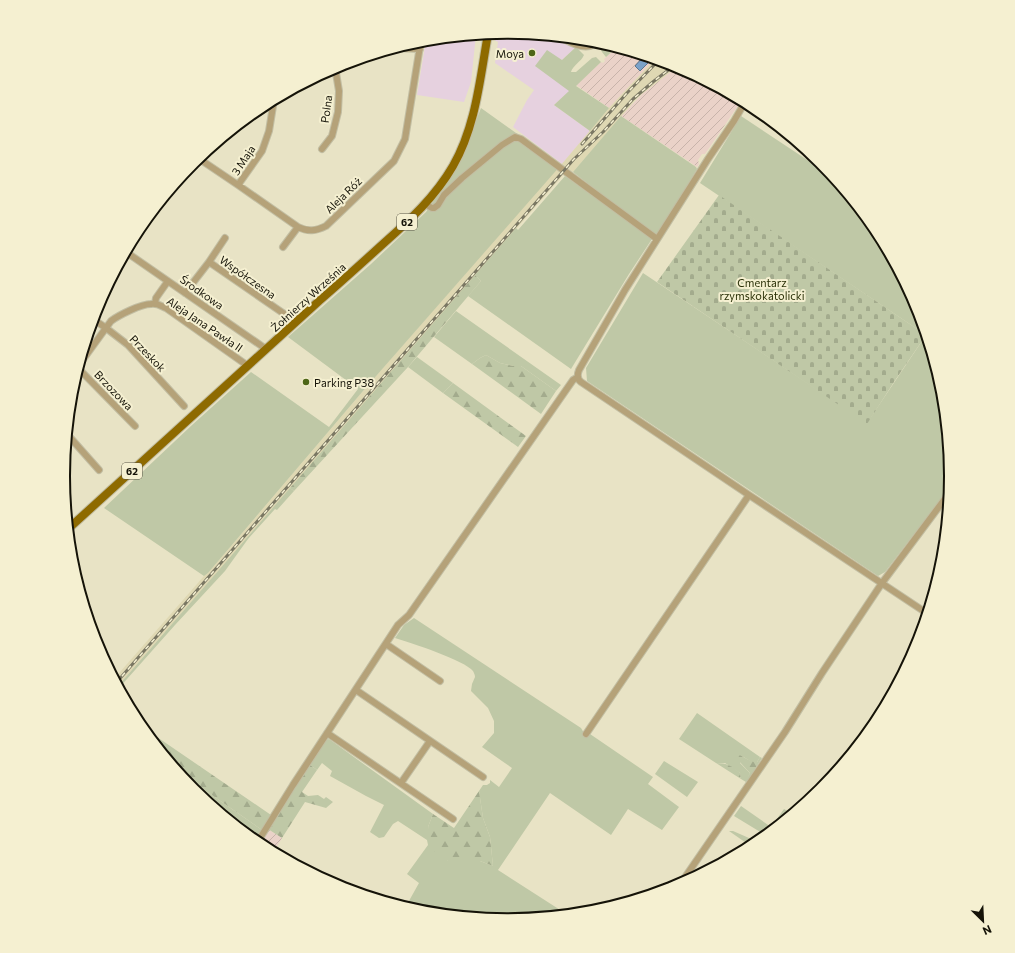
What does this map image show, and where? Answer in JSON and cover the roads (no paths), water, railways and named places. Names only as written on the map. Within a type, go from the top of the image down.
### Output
[{"type":"main road","name":"Żołnierzy Września","points":[[73,524],[406,223],[425,204],[442,183],[461,150],[474,112],[487,40]]},
{"type":"street","points":[[575,44],[584,47],[588,46]]},
{"type":"street","points":[[415,49],[420,49]]},
{"type":"street","name":"Aleja Róż","points":[[204,162],[298,227],[304,230],[312,231],[326,226],[394,161],[405,139],[420,49]]},
{"type":"street","name":"Polna","points":[[322,149],[332,136],[338,112],[339,91],[336,74]]},
{"type":"street","points":[[742,107],[625,290],[579,370],[578,377],[581,382],[924,611]]},
{"type":"street","name":"3 Maja","points":[[238,185],[262,151],[272,108]]},
{"type":"street","points":[[425,204],[432,208],[436,206],[462,178],[502,145],[515,137],[521,139],[657,239]]},
{"type":"street","points":[[283,247],[298,227]]},
{"type":"street","name":"Współczesna","points":[[185,293],[225,238]]},
{"type":"street","name":"Środkowa","points":[[131,255],[266,349]]},
{"type":"street","name":"Współczesna","points":[[209,262],[296,322]]},
{"type":"street","points":[[155,304],[156,298],[168,281]]},
{"type":"street","name":"Aleja Jana Pawła II","points":[[88,354],[111,321],[118,316],[150,303],[159,304],[166,308],[248,366]]},
{"type":"street","name":"Przeskok","points":[[98,322],[128,345],[184,406]]},
{"type":"street","name":"Brzozowa","points":[[83,370],[135,426]]},
{"type":"street","points":[[260,838],[398,625],[409,615],[573,380],[578,377]]},
{"type":"street","points":[[72,439],[99,470]]},
{"type":"street","points":[[586,734],[749,495]]},
{"type":"street","points":[[686,876],[785,732],[882,583],[944,500]]},
{"type":"street","points":[[386,644],[440,681]]},
{"type":"street","points":[[356,690],[483,777]]},
{"type":"street","points":[[327,733],[453,819]]},
{"type":"street","points":[[400,783],[430,741]]},
{"type":"water","points":[[641,60],[649,62],[640,71],[635,66]]},
{"type":"railway","points":[[582,144],[626,94],[655,64]]},
{"type":"railway","points":[[120,679],[574,159],[603,132],[633,99],[669,70]]},
{"type":"place","name":"Moya","points":[[532,53]]},
{"type":"place","name":"Parking P38","points":[[306,382]]},
{"type":"park label","name":"Cmentarz rzymskokatolicki","points":[[762,288]]}]
